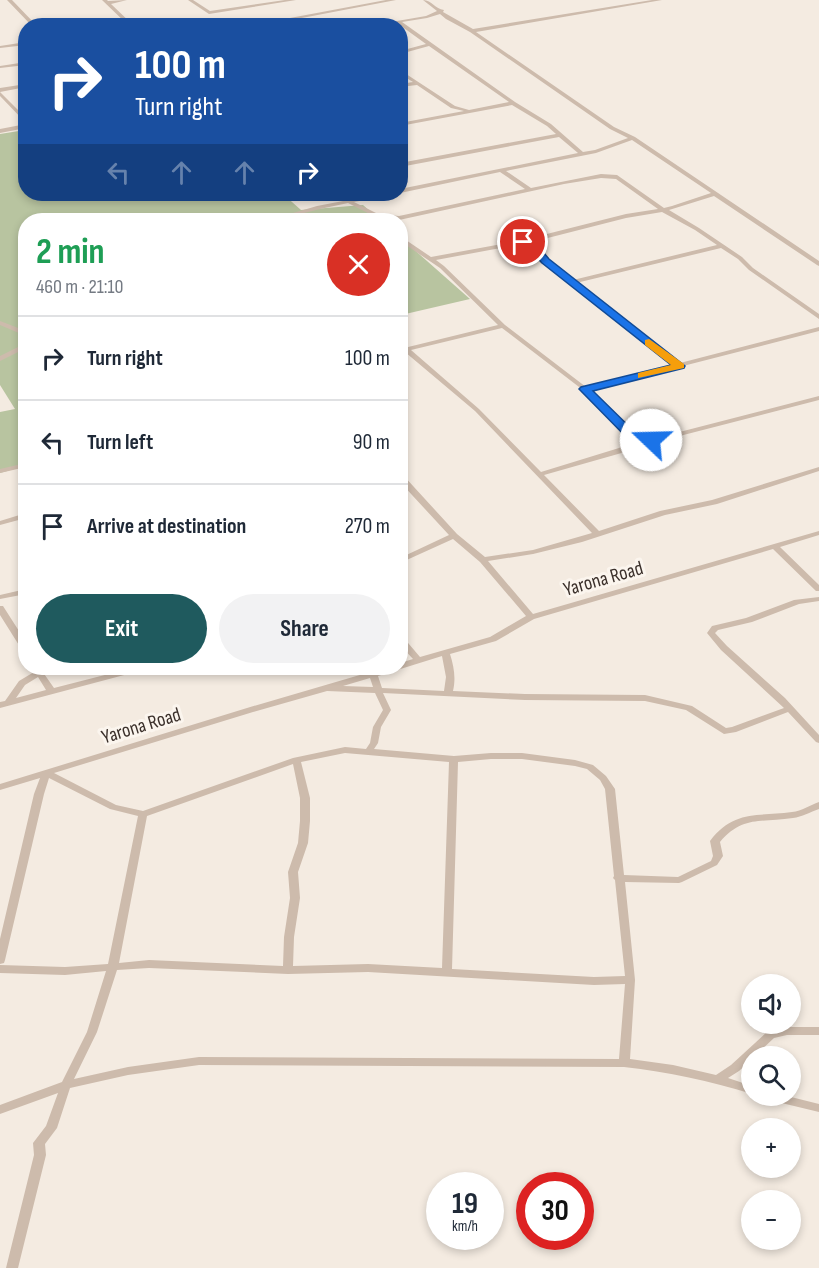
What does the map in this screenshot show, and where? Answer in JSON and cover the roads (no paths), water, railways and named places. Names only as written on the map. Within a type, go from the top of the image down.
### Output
[{"type":"street","points":[[9,0],[27,18]]},
{"type":"street","points":[[105,1],[125,0]]},
{"type":"street","points":[[190,0],[209,13],[294,0]]},
{"type":"street","points":[[294,18],[394,0]]},
{"type":"street","points":[[425,0],[442,11],[448,18],[472,31],[612,128],[633,138],[819,264]]},
{"type":"street","points":[[472,31],[660,0]]},
{"type":"street","points":[[105,1],[123,18]]},
{"type":"street","points":[[408,20],[427,17],[442,11]]},
{"type":"street","points":[[408,29],[513,104],[535,116],[581,153]]},
{"type":"street","points":[[0,47],[18,44]]},
{"type":"street","points":[[408,50],[430,44]]},
{"type":"street","points":[[0,67],[18,64]]},
{"type":"street","points":[[408,77],[453,107],[471,111]]},
{"type":"street","points":[[408,85],[417,83]]},
{"type":"street","points":[[18,88],[0,91],[18,114]]},
{"type":"street","points":[[408,123],[513,104]]},
{"type":"street","points":[[447,116],[453,107]]},
{"type":"street","points":[[0,131],[18,126]]},
{"type":"street","points":[[408,163],[559,135]]},
{"type":"street","points":[[408,189],[613,146],[633,138]]},
{"type":"street","points":[[501,171],[529,189]]},
{"type":"street","points":[[408,216],[529,189],[610,176],[622,178],[662,210],[697,229],[819,317]]},
{"type":"street","points":[[430,259],[523,242],[626,216],[693,203],[714,194]]},
{"type":"street","points":[[302,213],[353,201]]},
{"type":"street","points":[[348,202],[372,213]]},
{"type":"street","points":[[523,242],[535,249],[571,282],[680,366]]},
{"type":"street","points":[[408,244],[442,267],[503,326],[585,389],[638,442]]},
{"type":"street","points":[[571,282],[720,246]]},
{"type":"street","points":[[0,323],[18,331]]},
{"type":"street","points":[[408,350],[503,326]]},
{"type":"street","points":[[585,389],[819,329]]},
{"type":"street","points":[[0,359],[18,349]]},
{"type":"street","points":[[408,354],[477,410],[597,534]]},
{"type":"street","points":[[540,474],[622,450],[638,442],[664,438],[819,398]]},
{"type":"street","points":[[0,471],[18,467]]},
{"type":"street","points":[[483,560],[533,552],[663,513],[714,502],[819,469]]},
{"type":"street","points":[[408,486],[454,536],[483,560],[531,617]]},
{"type":"street","points":[[0,523],[18,517]]},
{"type":"street","name":"Yarona Road","points":[[408,664],[493,639],[531,617],[819,533]]},
{"type":"street","points":[[408,557],[454,536]]},
{"type":"street","points":[[775,546],[819,589]]},
{"type":"street","points":[[0,597],[18,593]]},
{"type":"street","points":[[819,599],[797,602],[749,620],[715,628],[711,633],[723,648],[819,740]]},
{"type":"street","points":[[0,608],[18,637]]},
{"type":"street","points":[[408,648],[419,661]]},
{"type":"street","points":[[444,653],[450,669],[451,682],[448,692]]},
{"type":"street","points":[[4,704],[31,675]]},
{"type":"street","points":[[40,675],[52,692]]},
{"type":"street","points":[[4,704],[114,675]]},
{"type":"street","name":"Yarona Road","points":[[0,787],[370,675]]},
{"type":"street","points":[[368,752],[374,743],[377,727],[387,710],[378,695],[379,689],[373,675]]},
{"type":"street","points":[[328,688],[379,689],[414,694],[448,692],[525,697],[645,698],[689,708],[724,731],[734,730],[789,709]]},
{"type":"street","points":[[0,960],[46,773],[113,807],[142,814],[296,760],[332,752],[368,752],[454,759],[522,756],[575,763],[590,767],[603,778],[610,789],[630,980],[624,1063]]},
{"type":"street","points":[[447,972],[454,759]]},
{"type":"street","points":[[288,970],[289,937],[295,898],[293,873],[303,843],[306,821],[305,798],[296,760]]},
{"type":"street","points":[[618,878],[679,880],[714,862],[718,856],[715,841],[728,826],[744,820],[794,815],[819,805]]},
{"type":"street","points":[[12,1268],[40,1155],[39,1143],[51,1128],[66,1085],[92,1032],[113,966],[142,814]]},
{"type":"street","points":[[0,969],[65,971],[149,964],[288,970],[368,968],[594,981],[630,980]]},
{"type":"street","points":[[718,1078],[735,1068],[771,1035],[787,1031],[819,1031]]},
{"type":"street","points":[[0,1110],[66,1085],[128,1071],[199,1061],[624,1063],[668,1066],[741,1086]]},
{"type":"street","points":[[0,1101],[19,1102]]},
{"type":"street","points":[[801,1104],[819,1108]]}]
